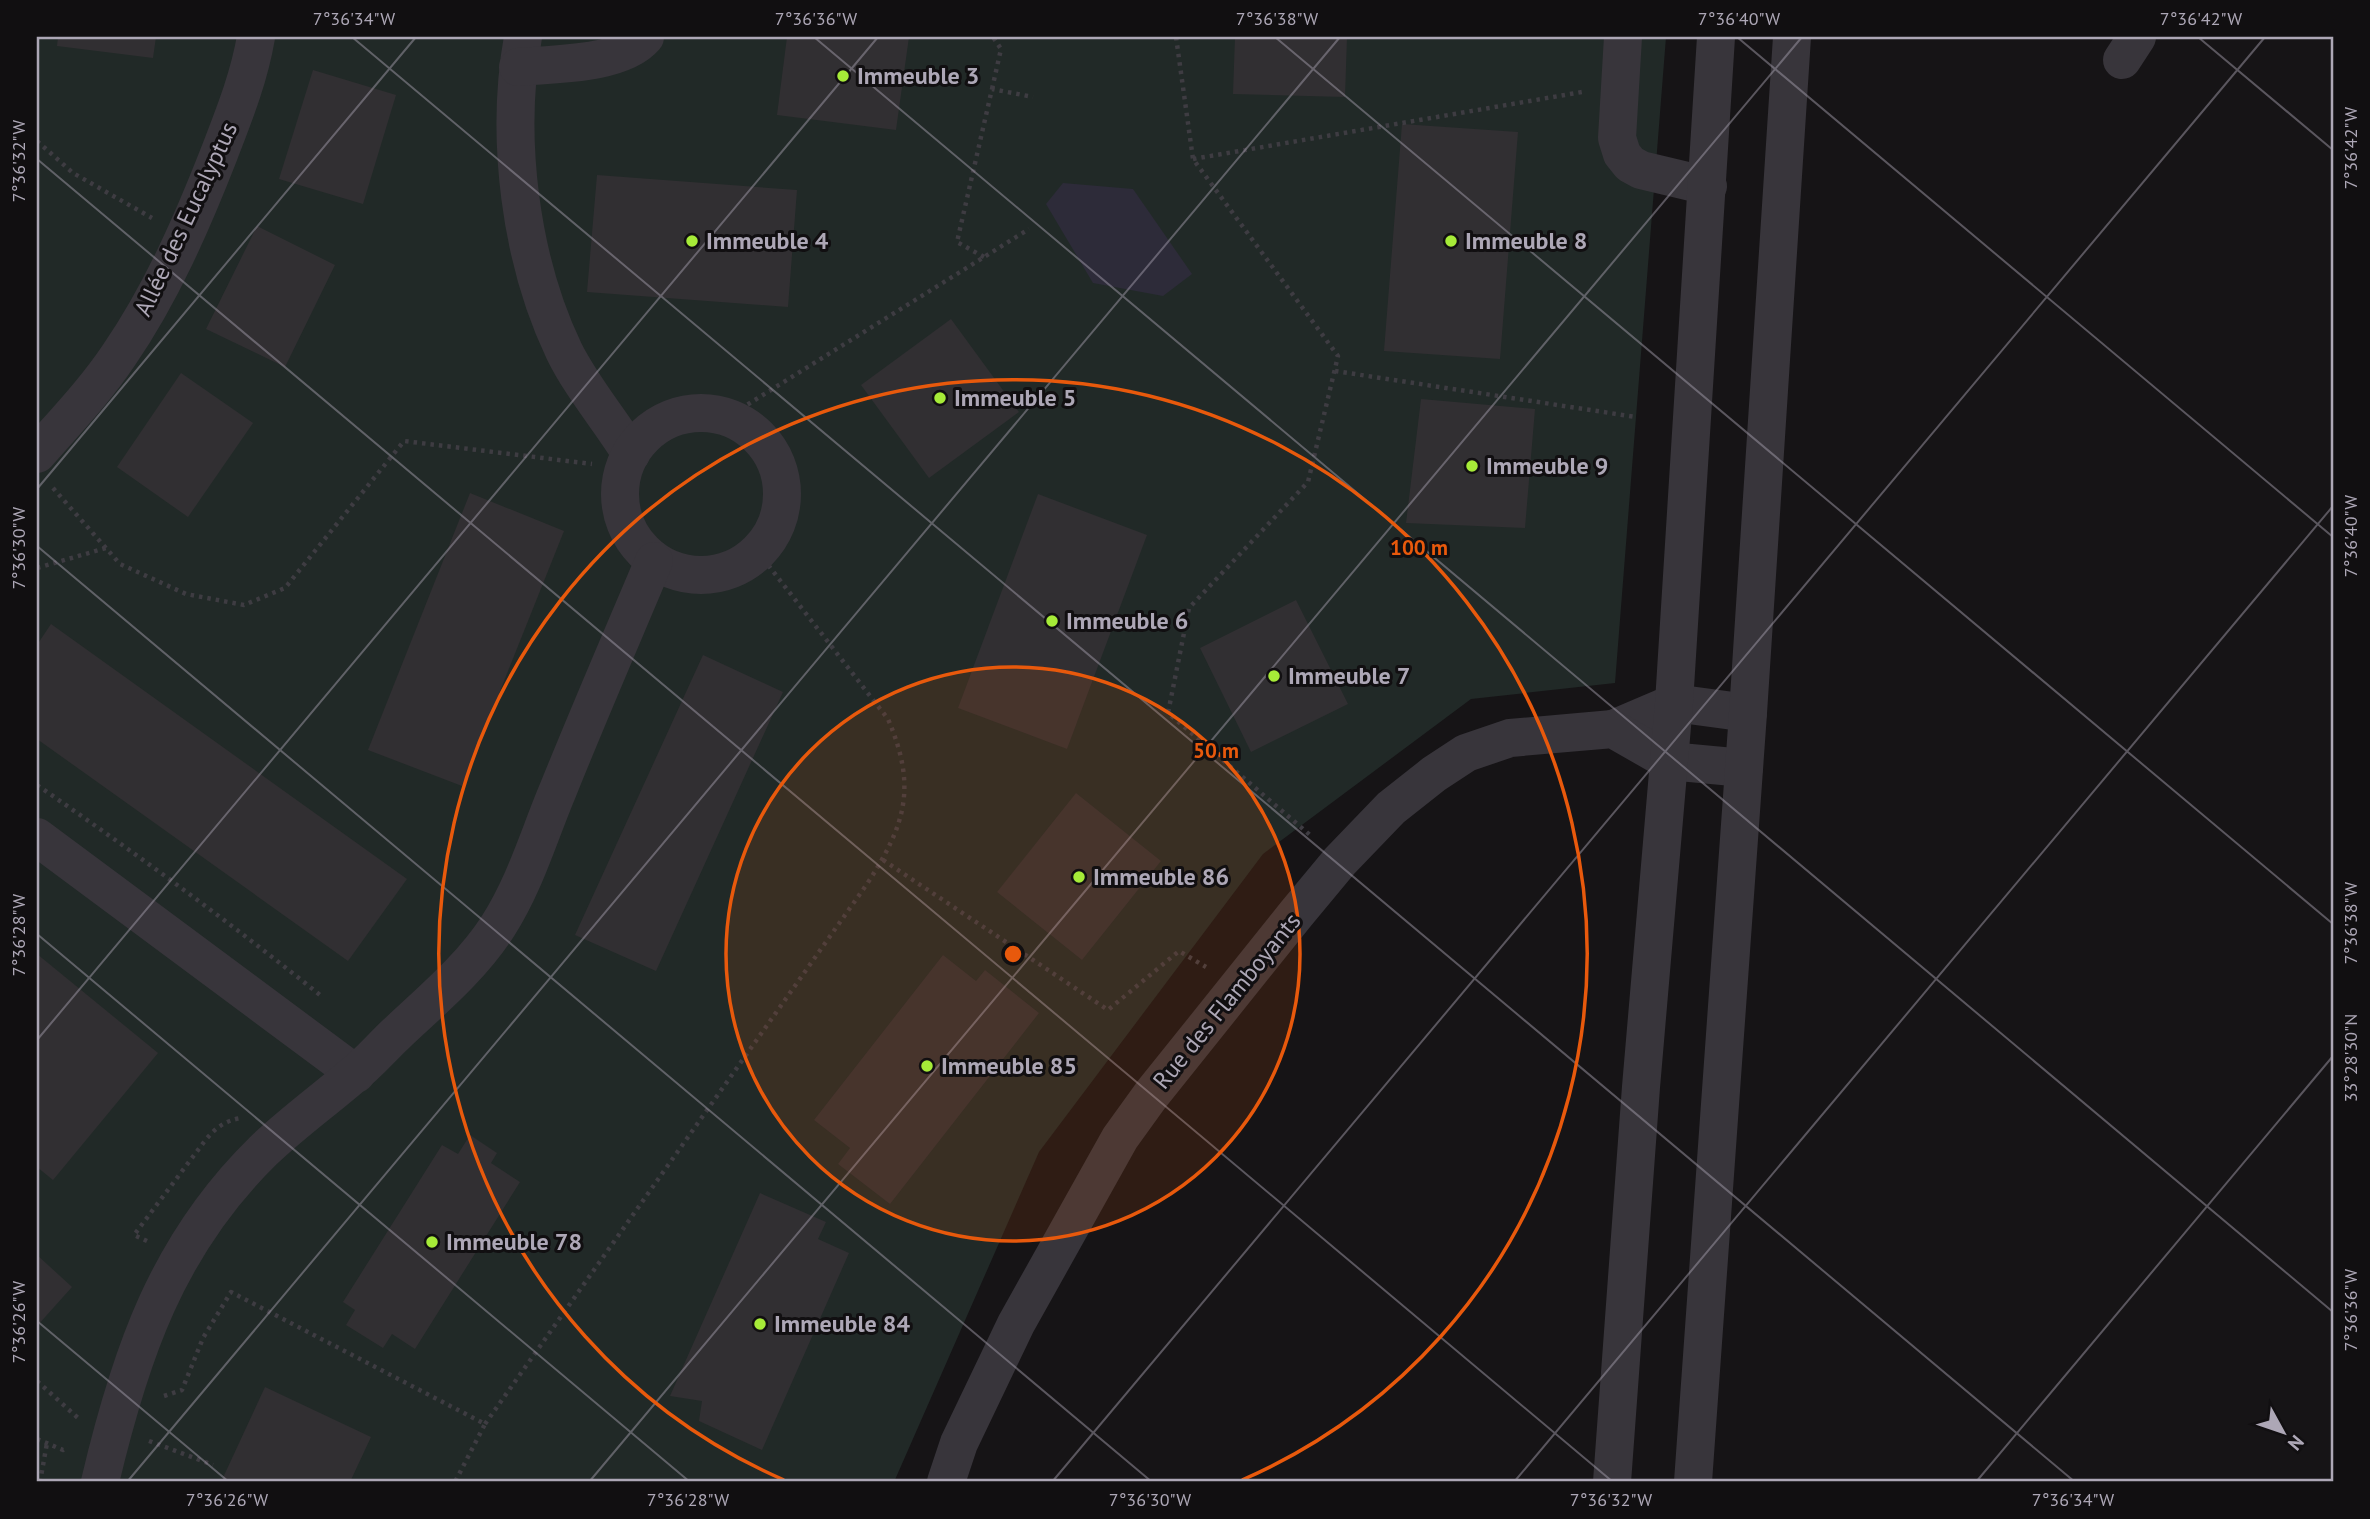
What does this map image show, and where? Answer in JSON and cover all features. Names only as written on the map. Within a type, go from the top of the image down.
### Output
[{"type":"street","name":"Allée des Eucalyptus","points":[[41,466],[119,355],[169,268],[208,182],[250,72],[256,37]]},
{"type":"street","points":[[628,461],[609,419],[564,351],[545,304],[527,236],[515,118],[520,52],[587,60],[625,52],[645,37]]},
{"type":"street","points":[[1623,37],[1617,138],[1622,154],[1630,164],[1641,170],[1708,186]]},
{"type":"street","points":[[1612,1482],[1641,1087],[1670,761],[1716,37]]},
{"type":"street","points":[[1693,1482],[1748,713],[1792,37]]},
{"type":"street","points":[[699,414],[726,418],[739,423],[761,439],[775,463],[782,489],[779,517],[774,530],[758,552],[735,568],[708,575],[681,573],[654,561],[643,551],[626,526],[620,497],[628,461],[648,433],[672,419],[699,414]]},
{"type":"street","points":[[100,1482],[98,1424],[138,1347],[158,1297],[213,1207],[264,1150],[356,1074],[468,965],[499,925],[541,836],[557,791],[654,561]]},
{"type":"street","points":[[1674,703],[1748,713]]},
{"type":"street","name":"Rue des Flamboyants","points":[[946,1482],[959,1443],[1016,1324],[1120,1138],[1151,1095],[1340,861],[1391,808],[1466,753],[1510,737],[1613,729],[1674,703]]},
{"type":"street","points":[[1613,729],[1670,761],[1744,768]]},
{"type":"street","points":[[37,837],[356,1074]]},
{"type":"path","points":[[984,257],[957,242],[1001,49],[993,37]]},
{"type":"path","points":[[1177,37],[1194,159],[1338,356],[1308,482],[1189,608],[1168,713],[1340,861]]},
{"type":"path","points":[[1194,159],[1620,85]]},
{"type":"path","points":[[992,89],[1033,97]]},
{"type":"path","points":[[37,141],[73,173],[184,236]]},
{"type":"path","points":[[726,418],[1029,229]]},
{"type":"path","points":[[1335,371],[1636,417]]},
{"type":"path","points":[[41,466],[120,564],[186,594],[244,605],[285,588],[404,440],[628,461]]},
{"type":"path","points":[[37,568],[106,548]]},
{"type":"path","points":[[456,1482],[485,1424],[883,860],[896,834],[904,805],[905,775],[899,746],[888,719],[758,552]]},
{"type":"path","points":[[37,785],[127,847],[328,1001]]},
{"type":"path","points":[[883,860],[1108,1010],[1179,951],[1236,989]]},
{"type":"path","points":[[159,1246],[134,1235],[213,1130],[225,1122],[248,1117]]},
{"type":"path","points":[[158,1398],[182,1390],[203,1338],[231,1292],[485,1424]]},
{"type":"path","points":[[37,1381],[98,1424],[213,1465]]},
{"type":"path","points":[[37,1439],[63,1450],[98,1424]]},
{"type":"path","points":[[40,1482],[47,1443]]},
{"type":"shaded area","points":[[37,37],[1666,37],[1615,683],[1471,699],[1263,854],[1039,1152],[894,1482],[37,1482]]},
{"type":"shaded area","points":[[1063,183],[1133,189],[1192,274],[1163,296],[1093,283],[1046,204]]},
{"type":"building","points":[[58,37],[156,37],[153,58],[57,46]]},
{"type":"building","name":"Immeuble 3","points":[[787,37],[909,37],[896,130],[777,115]]},
{"type":"building","points":[[1235,37],[1347,37],[1345,97],[1233,94]]},
{"type":"building","points":[[313,70],[396,95],[363,204],[279,179]]},
{"type":"building","name":"Immeuble 8","points":[[1402,124],[1518,132],[1500,359],[1384,351]]},
{"type":"building","name":"Immeuble 4","points":[[597,175],[797,190],[788,307],[587,292]]},
{"type":"building","points":[[257,226],[335,265],[285,367],[206,329]]},
{"type":"building","name":"Immeuble 5","points":[[951,319],[1019,412],[929,478],[861,385]]},
{"type":"building","points":[[181,373],[253,423],[188,517],[117,467]]},
{"type":"building","name":"Immeuble 9","points":[[1421,399],[1535,409],[1525,528],[1406,523]]},
{"type":"building","points":[[470,493],[564,531],[462,786],[368,750]]},
{"type":"building","name":"Immeuble 6","points":[[1038,494],[1147,535],[1067,749],[958,708]]},
{"type":"building","name":"Immeuble 7","points":[[1296,600],[1348,704],[1251,752],[1200,648]]},
{"type":"building","points":[[51,624],[407,879],[348,961],[37,739],[37,645]]},
{"type":"building","points":[[703,655],[783,692],[656,971],[575,935]]},
{"type":"building","name":"Immeuble 86","points":[[1076,793],[1161,861],[1082,960],[997,892]]},
{"type":"building","points":[[37,954],[158,1053],[53,1180],[37,1167]]},
{"type":"building","name":"Immeuble 85","points":[[943,955],[976,981],[985,970],[1039,1013],[890,1204],[838,1164],[850,1148],[814,1120]]},
{"type":"building","name":"Immeuble 78","points":[[470,1135],[497,1153],[491,1163],[520,1182],[415,1349],[392,1334],[383,1348],[346,1325],[355,1310],[343,1302],[442,1145],[458,1154]]},
{"type":"building","name":"Immeuble 84","points":[[760,1193],[826,1222],[818,1239],[849,1253],[762,1450],[699,1421],[702,1401],[670,1396]]},
{"type":"building","points":[[37,1255],[72,1287],[37,1326]]},
{"type":"building","points":[[265,1387],[371,1437],[350,1482],[221,1482]]},
{"type":"place","name":"Immeuble 3","points":[[843,76]]},
{"type":"place","name":"Immeuble 4","points":[[692,241]]},
{"type":"place","name":"Immeuble 8","points":[[1451,241]]},
{"type":"place","name":"Immeuble 5","points":[[940,398]]},
{"type":"place","name":"Immeuble 9","points":[[1472,466]]},
{"type":"place","name":"Immeuble 6","points":[[1052,621]]},
{"type":"place","name":"Immeuble 7","points":[[1274,676]]},
{"type":"place","name":"Immeuble 86","points":[[1079,877]]},
{"type":"place","name":"Immeuble 85","points":[[927,1066]]},
{"type":"place","name":"Immeuble 78","points":[[432,1242]]},
{"type":"place","name":"Immeuble 84","points":[[760,1324]]}]
